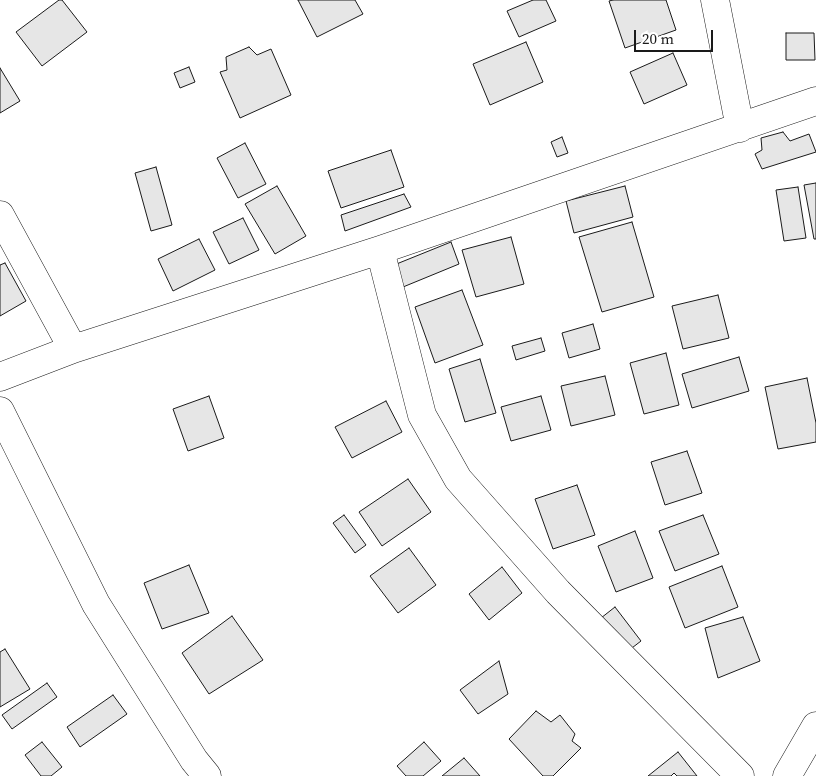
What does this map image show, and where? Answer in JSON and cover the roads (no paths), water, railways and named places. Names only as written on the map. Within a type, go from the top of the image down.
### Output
[{"type":"street","points":[[715,0],[740,128]]},
{"type":"street","points":[[0,377],[73,349],[380,250],[816,101]]},
{"type":"street","points":[[0,215],[73,349]]},
{"type":"street","points":[[380,250],[422,415],[458,479],[558,592],[740,776]]},
{"type":"street","points":[[0,411],[96,604],[194,760],[207,776]]},
{"type":"street","points":[[787,776],[816,726]]}]
